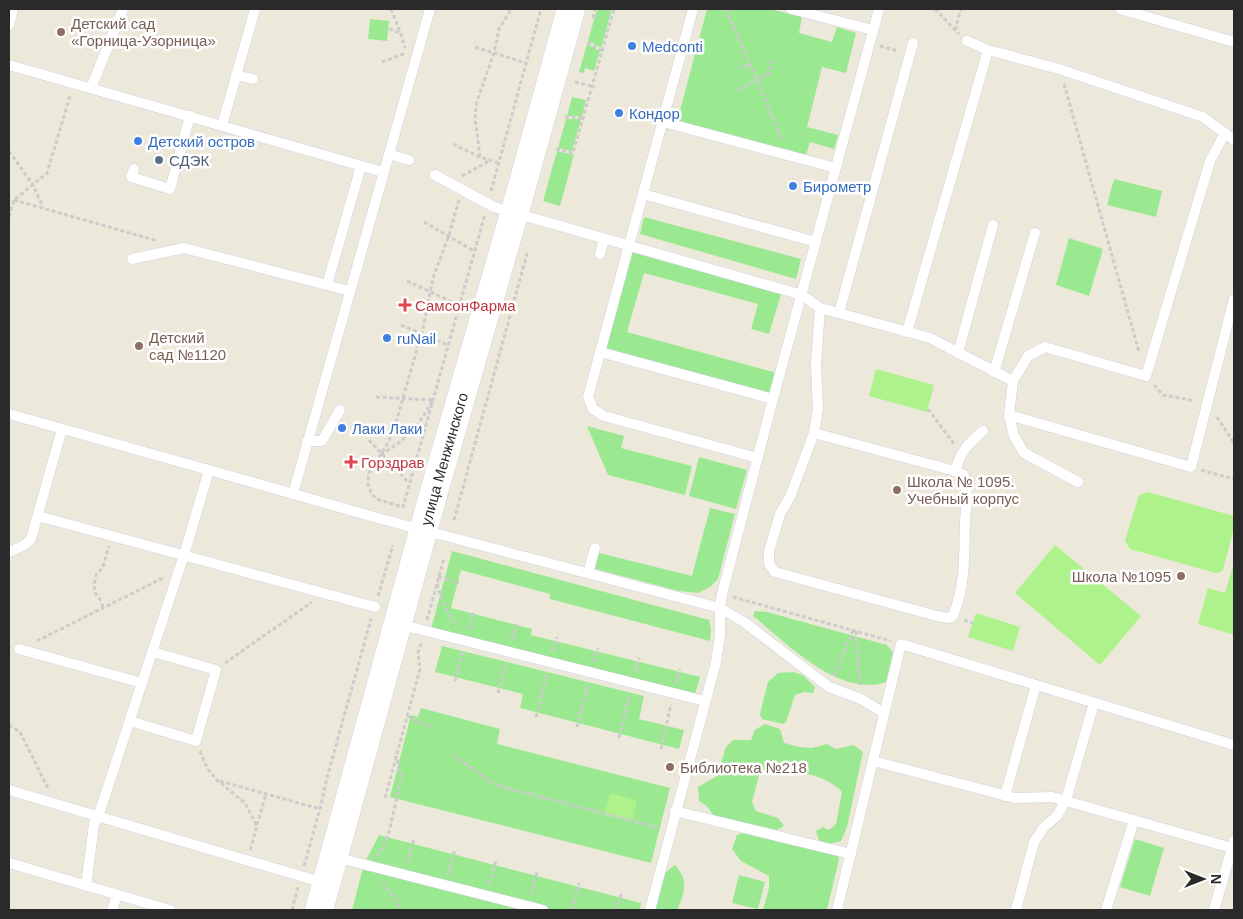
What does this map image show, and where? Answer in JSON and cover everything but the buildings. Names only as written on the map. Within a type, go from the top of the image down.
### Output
[{"type":"main road","name":"улица Менжинского","points":[[319,910],[314,880],[334,856],[424,530],[526,216],[581,17]]},
{"type":"lane","points":[[9,25],[14,9]]},
{"type":"lane","points":[[91,88],[124,9]]},
{"type":"lane","points":[[222,126],[255,9]]},
{"type":"lane","points":[[293,494],[430,9]]},
{"type":"lane","points":[[693,9],[588,397],[593,409],[604,416],[758,458]]},
{"type":"lane","points":[[791,9],[873,30]]},
{"type":"lane","points":[[650,910],[716,662],[720,636],[722,594],[879,9]]},
{"type":"lane","points":[[1120,9],[1234,42]]},
{"type":"lane","points":[[967,41],[988,50],[1059,69],[1203,117],[1234,140]]},
{"type":"lane","points":[[839,313],[913,43]]},
{"type":"lane","points":[[908,332],[988,50]]},
{"type":"lane","points":[[9,65],[383,172]]},
{"type":"lane","points":[[236,75],[253,79]]},
{"type":"lane","points":[[134,169],[131,177],[170,189],[190,116]]},
{"type":"lane","points":[[663,122],[836,168]]},
{"type":"lane","points":[[1078,482],[1024,453],[1014,436],[1009,416],[1013,381],[1028,356],[1045,346],[1146,376],[1210,161],[1225,133]]},
{"type":"lane","points":[[388,154],[409,160]]},
{"type":"lane","points":[[327,286],[361,166]]},
{"type":"lane","points":[[435,175],[488,203],[526,216],[802,295],[820,308],[930,338],[1013,381]]},
{"type":"lane","points":[[643,194],[816,242]]},
{"type":"lane","points":[[958,353],[993,225]]},
{"type":"lane","points":[[994,372],[1034,233]]},
{"type":"lane","points":[[600,254],[604,239]]},
{"type":"lane","points":[[132,259],[184,248],[350,291]]},
{"type":"lane","points":[[1009,416],[1191,467],[1234,299]]},
{"type":"lane","points":[[814,433],[964,475],[968,489],[965,518],[965,562],[958,602],[964,620],[937,616],[775,572],[769,564],[769,551],[780,514],[790,497],[814,433],[818,408],[816,364],[820,308]]},
{"type":"lane","points":[[600,352],[773,399]]},
{"type":"lane","points":[[307,441],[322,441],[340,410]]},
{"type":"lane","points":[[9,414],[424,530],[720,608],[744,622],[829,687],[861,699],[884,713]]},
{"type":"lane","points":[[9,552],[23,546],[31,539],[62,429]]},
{"type":"lane","points":[[955,471],[961,453],[971,440],[983,431]]},
{"type":"lane","points":[[86,886],[94,824],[130,722],[179,571],[209,470]]},
{"type":"lane","points":[[38,516],[375,607]]},
{"type":"lane","points":[[588,573],[595,548]]},
{"type":"lane","points":[[398,624],[705,701]]},
{"type":"lane","points":[[837,910],[901,644],[1234,745]]},
{"type":"lane","points":[[19,650],[142,683]]},
{"type":"lane","points":[[130,722],[196,741],[216,670],[152,652]]},
{"type":"lane","points":[[1005,796],[1036,685]]},
{"type":"lane","points":[[1016,910],[1034,842],[1044,827],[1058,816],[1066,800],[1094,703]]},
{"type":"lane","points":[[873,761],[1005,796],[1015,798],[1052,797],[1066,800],[1134,820],[1233,844],[1214,910]]},
{"type":"lane","points":[[9,790],[314,880]]},
{"type":"lane","points":[[675,811],[851,854]]},
{"type":"lane","points":[[1106,910],[1134,820]]},
{"type":"lane","points":[[334,856],[543,910]]},
{"type":"lane","points":[[9,863],[170,910]]},
{"type":"lane","points":[[112,910],[117,895]]},
{"type":"path","points":[[390,9],[401,34],[406,53],[404,66],[411,76]]},
{"type":"path","points":[[480,157],[475,118],[477,101],[494,53],[499,29],[511,9]]},
{"type":"path","points":[[462,190],[449,235],[433,278],[421,334],[403,398],[388,443],[369,473],[368,485],[372,495],[379,500],[404,506],[541,9]]},
{"type":"path","points":[[581,17],[595,9]]},
{"type":"path","points":[[558,141],[556,149],[573,153],[594,87],[614,9]]},
{"type":"path","points":[[726,9],[790,156]]},
{"type":"path","points":[[935,9],[967,41]]},
{"type":"path","points":[[955,30],[961,9]]},
{"type":"path","points":[[388,29],[401,34]]},
{"type":"path","points":[[584,50],[588,34]]},
{"type":"path","points":[[586,42],[602,51]]},
{"type":"path","points":[[869,43],[910,54]]},
{"type":"path","points":[[475,47],[526,63]]},
{"type":"path","points":[[382,62],[406,53]]},
{"type":"path","points":[[738,90],[770,73],[771,60]]},
{"type":"path","points":[[740,68],[751,65]]},
{"type":"path","points":[[1059,69],[1146,376],[1163,395],[1207,404],[1234,443]]},
{"type":"path","points":[[572,91],[577,74]]},
{"type":"path","points":[[575,82],[594,87]]},
{"type":"path","points":[[9,217],[14,200],[47,174],[74,83]]},
{"type":"path","points":[[562,125],[567,108]]},
{"type":"path","points":[[565,117],[583,118]]},
{"type":"path","points":[[453,144],[480,157],[499,163]]},
{"type":"path","points":[[9,151],[33,185],[44,208]]},
{"type":"path","points":[[449,182],[490,160]]},
{"type":"path","points":[[14,200],[184,248]]},
{"type":"path","points":[[454,520],[526,216]]},
{"type":"path","points":[[424,222],[474,251]]},
{"type":"path","points":[[407,281],[459,305]]},
{"type":"path","points":[[400,325],[448,345]]},
{"type":"path","points":[[376,397],[433,400]]},
{"type":"path","points":[[381,454],[401,443],[412,433],[433,400]]},
{"type":"path","points":[[928,408],[961,453]]},
{"type":"path","points":[[368,440],[410,483]]},
{"type":"path","points":[[1191,467],[1234,479]]},
{"type":"path","points":[[104,607],[100,598],[95,593],[94,585],[96,575],[103,567],[112,536]]},
{"type":"path","points":[[292,910],[314,880],[320,810],[328,774],[392,545]]},
{"type":"path","points":[[385,798],[420,669],[418,653],[444,558]]},
{"type":"path","points":[[19,650],[179,571]]},
{"type":"path","points":[[438,577],[459,583]]},
{"type":"path","points":[[437,583],[443,603],[466,641]]},
{"type":"path","points":[[216,670],[324,594]]},
{"type":"path","points":[[722,594],[901,644]]},
{"type":"path","points":[[455,681],[474,610]]},
{"type":"path","points":[[498,692],[517,621]]},
{"type":"path","points":[[829,687],[854,631]]},
{"type":"path","points":[[854,631],[861,699]]},
{"type":"path","points":[[619,738],[639,658]]},
{"type":"path","points":[[536,717],[550,662]]},
{"type":"path","points":[[660,749],[680,669]]},
{"type":"path","points":[[577,728],[591,673]]},
{"type":"path","points":[[407,716],[416,722],[433,728]]},
{"type":"path","points":[[9,725],[20,732],[56,804]]},
{"type":"path","points":[[196,741],[207,768],[217,780],[245,803],[257,826]]},
{"type":"path","points":[[396,755],[401,776],[388,836],[377,857],[376,867],[402,910]]},
{"type":"path","points":[[454,755],[495,785],[670,831]]},
{"type":"path","points":[[217,780],[320,810]]},
{"type":"path","points":[[246,860],[266,794]]},
{"type":"path","points":[[404,875],[414,840]]},
{"type":"path","points":[[445,885],[455,850]]},
{"type":"path","points":[[486,896],[496,861]]},
{"type":"path","points":[[528,906],[538,872]]},
{"type":"path","points":[[572,910],[579,883]]},
{"type":"path","points":[[617,910],[621,894]]},
{"type":"green space","points":[[597,9],[612,9],[601,48],[588,41]]},
{"type":"green space","points":[[707,9],[770,9],[802,17],[799,33],[832,42],[837,27],[856,33],[846,73],[822,67],[807,127],[838,135],[834,149],[810,142],[806,155],[677,122]]},
{"type":"green space","points":[[370,19],[389,21],[387,41],[368,39]]},
{"type":"green space","points":[[587,44],[600,51],[594,71],[585,68],[584,73],[579,72]]},
{"type":"green space","points":[[572,97],[586,100],[582,116],[567,116]]},
{"type":"green space","points":[[566,119],[581,119],[572,151],[558,148]]},
{"type":"green space","points":[[557,151],[574,155],[560,206],[543,201]]},
{"type":"green space","points":[[1114,179],[1162,191],[1156,217],[1107,205]]},
{"type":"green space","points":[[644,217],[801,259],[796,279],[640,234]]},
{"type":"green space","points":[[1069,238],[1103,249],[1089,296],[1056,285]]},
{"type":"green space","points":[[631,252],[781,294],[769,334],[751,329],[758,304],[644,273],[627,332],[777,373],[771,395],[605,349]]},
{"type":"green space","points":[[876,369],[934,385],[927,412],[869,396]]},
{"type":"green space","points":[[587,426],[624,436],[621,448],[692,466],[685,495],[608,475]]},
{"type":"green space","points":[[699,457],[747,470],[736,509],[689,496]]},
{"type":"green space","points":[[1148,492],[1234,516],[1234,528],[1223,570],[1216,573],[1130,549],[1125,541],[1139,495]]},
{"type":"green space","points":[[710,508],[735,514],[718,579],[710,587],[698,593],[679,591],[595,569],[599,553],[692,576]]},
{"type":"green space","points":[[1055,545],[1141,616],[1100,665],[1015,593]]},
{"type":"green space","points":[[452,551],[709,620],[711,629],[710,641],[550,599],[550,594],[461,570],[451,608],[532,629],[531,635],[700,677],[695,694],[431,629]]},
{"type":"green space","points":[[1234,562],[1234,635],[1198,624],[1208,588],[1225,593]]},
{"type":"green space","points":[[755,611],[767,612],[887,645],[893,652],[886,682],[868,685],[850,682],[832,675],[798,653],[753,616]]},
{"type":"green space","points":[[976,613],[1020,627],[1013,651],[968,637]]},
{"type":"green space","points":[[442,646],[644,696],[639,719],[684,730],[679,749],[520,708],[523,694],[435,672]]},
{"type":"green space","points":[[793,672],[803,675],[815,687],[813,693],[804,692],[795,695],[786,722],[783,724],[762,719],[760,714],[768,682],[778,673]]},
{"type":"green space","points":[[421,708],[500,729],[497,744],[670,788],[651,863],[390,797],[411,715],[418,717]]},
{"type":"green space","points":[[765,724],[780,729],[784,743],[812,748],[827,744],[836,749],[854,745],[863,752],[847,827],[841,841],[829,844],[819,841],[816,831],[823,827],[829,830],[836,824],[842,792],[827,781],[808,774],[767,767],[759,775],[752,802],[756,811],[778,818],[784,826],[777,830],[713,815],[707,806],[699,801],[698,787],[717,776],[726,747],[733,740],[751,740],[755,730]]},
{"type":"green space","points":[[610,793],[637,800],[632,821],[604,815]]},
{"type":"green space","points":[[745,832],[838,856],[839,859],[827,910],[763,910],[769,888],[769,876],[741,861],[732,849],[737,835]]},
{"type":"green space","points":[[379,835],[641,903],[640,910],[352,910],[364,864]]},
{"type":"green space","points":[[1135,839],[1164,848],[1150,896],[1120,887]]},
{"type":"green space","points":[[675,865],[684,880],[683,896],[678,908],[680,910],[655,910],[665,873]]},
{"type":"green space","points":[[739,875],[765,882],[758,909],[732,903]]},
{"type":"place","name":"Детский сад «Горница-Узорница»","points":[[61,32]]},
{"type":"place","name":"Medconti","points":[[632,46]]},
{"type":"place","name":"Кондор","points":[[619,113]]},
{"type":"place","name":"Детский остров","points":[[138,141]]},
{"type":"place","name":"СДЭК","points":[[159,160]]},
{"type":"place","name":"Бирометр","points":[[793,186]]},
{"type":"place","name":"СамсонФарма","points":[[405,305]]},
{"type":"place","name":"ruNail","points":[[387,338]]},
{"type":"place","name":"Детский сад №1120","points":[[139,346]]},
{"type":"place","name":"Лаки Лаки","points":[[342,428]]},
{"type":"place","name":"Горздрав","points":[[351,462]]},
{"type":"place","name":"Школа № 1095. Учебный корпус","points":[[897,490]]},
{"type":"place","name":"Школа №1095","points":[[1181,576]]},
{"type":"place","name":"Библиотека №218","points":[[670,767]]}]
